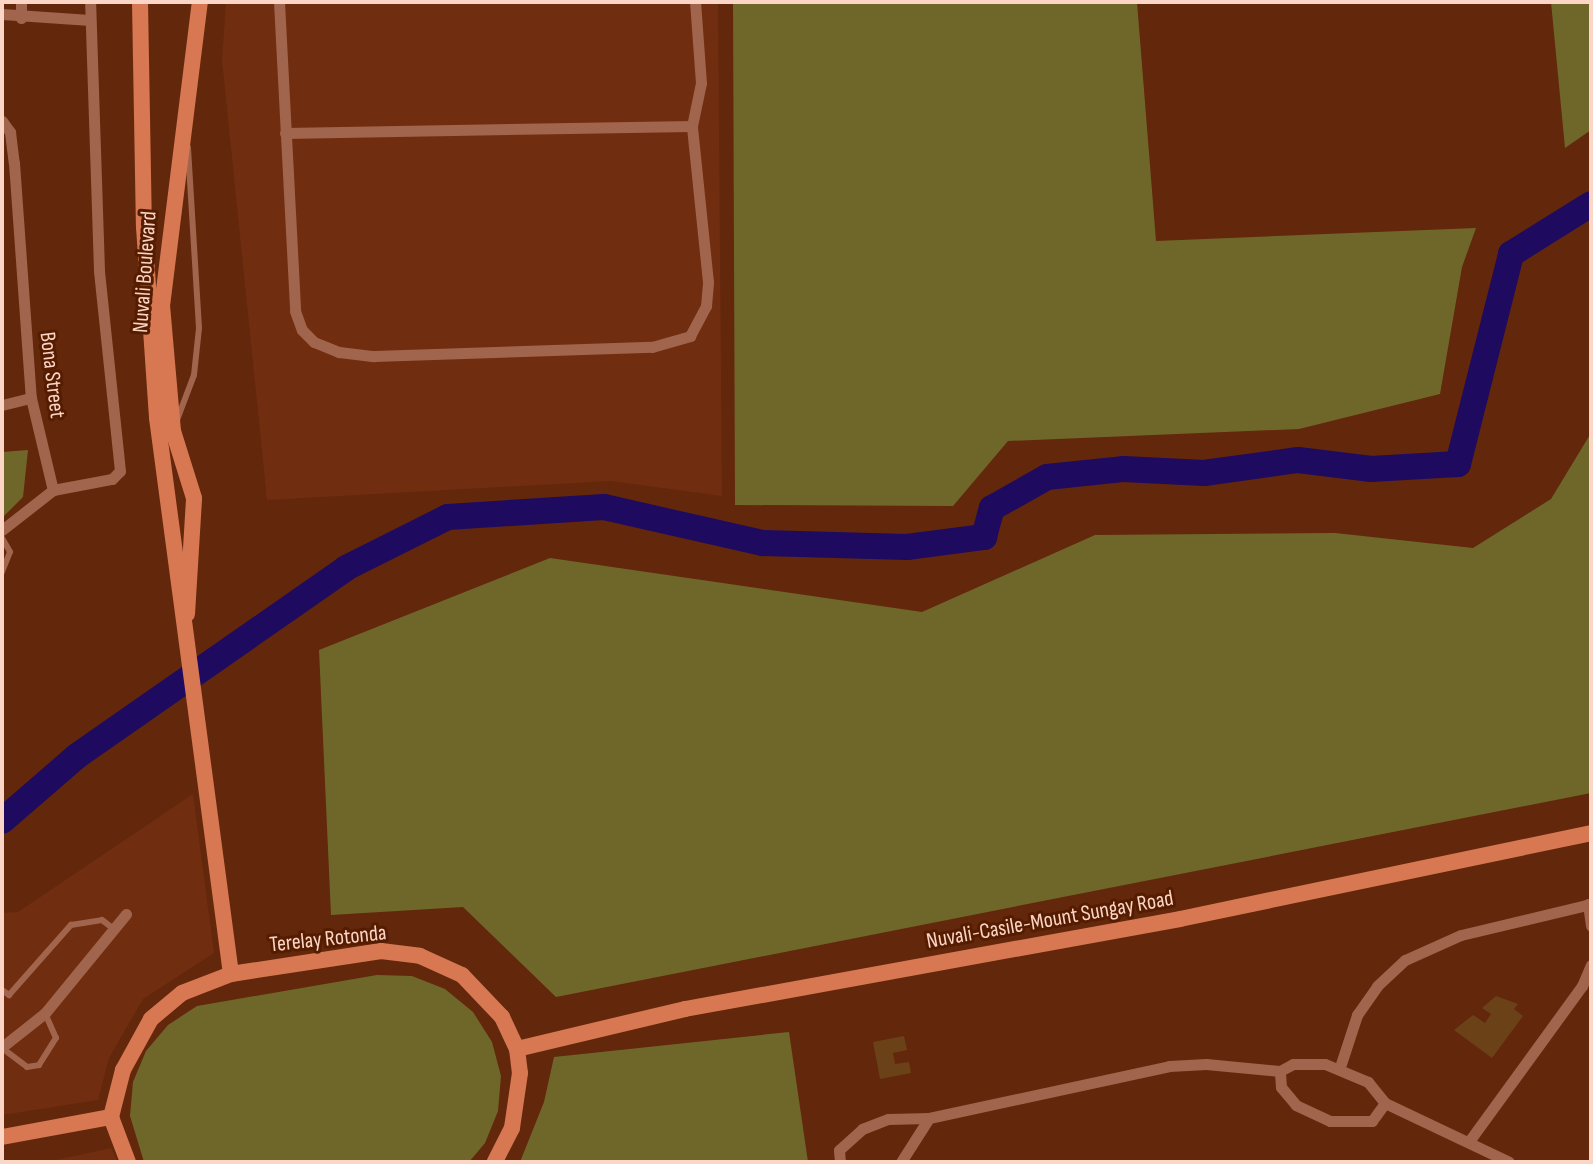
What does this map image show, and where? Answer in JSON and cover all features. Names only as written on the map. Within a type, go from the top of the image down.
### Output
[{"type":"main road","name":"Nuvali Boulevard","points":[[140,2],[146,262],[160,446],[231,974]]},
{"type":"main road","name":"Nuvali Boulevard","points":[[184,640],[194,498],[173,431],[163,350],[165,261],[183,132],[191,100],[200,2]]},
{"type":"main road","points":[[146,262],[165,261]]},
{"type":"main road","name":"Nuvali-Casile-Mount Sungay Road","points":[[517,1049],[699,1006],[1180,919],[1591,833]]},
{"type":"main road","name":"Terelay Rotonda","points":[[111,1117],[123,1070],[151,1019],[182,993],[231,974],[381,951],[420,956],[462,975],[486,996],[517,1049],[518,1101],[495,1162]]},
{"type":"main road","points":[[2,1137],[111,1117],[128,1162]]},
{"type":"street","points":[[21,2],[21,18]]},
{"type":"street","points":[[2,530],[53,490],[112,479],[122,460],[99,270],[90,2]]},
{"type":"street","points":[[279,2],[295,311],[302,330],[339,352],[374,356],[652,347],[690,336],[706,306],[708,282],[692,126],[702,56],[695,2]]},
{"type":"street","points":[[2,14],[21,18],[90,20]]},
{"type":"street","name":"Bona Street","points":[[2,121],[10,132],[14,163],[31,398],[53,490]]},
{"type":"street","points":[[285,133],[692,126]]},
{"type":"street","points":[[2,405],[31,398]]},
{"type":"street","points":[[1340,1067],[1357,1015],[1405,960],[1461,935],[1590,904],[1591,926]]},
{"type":"street","points":[[2,1047],[45,1013],[126,914]]},
{"type":"street","points":[[1470,1140],[1582,986],[1591,965]]},
{"type":"street","points":[[840,1162],[839,1150],[862,1129],[888,1119],[929,1118],[1169,1066],[1206,1064],[1280,1071],[1301,1063],[1340,1067],[1374,1087],[1385,1103],[1470,1140],[1509,1162]]},
{"type":"street","points":[[1280,1071],[1281,1087],[1296,1105],[1330,1121],[1372,1121],[1385,1103]]},
{"type":"street","points":[[901,1162],[929,1118]]},
{"type":"lane","points":[[173,431],[194,375],[199,328],[196,234],[183,132]]},
{"type":"lane","points":[[2,538],[10,552],[2,572]]},
{"type":"lane","points":[[2,990],[9,995],[71,925],[102,920],[114,929]]},
{"type":"lane","points":[[2,1047],[27,1067],[39,1065],[56,1038],[45,1013]]},
{"type":"shaded area","points":[[226,2],[718,2],[722,496],[611,481],[267,500],[222,60]]},
{"type":"shaded area","points":[[733,2],[1137,2],[1156,241],[1476,228],[1462,267],[1440,394],[1299,429],[1008,441],[953,506],[735,505]]},
{"type":"shaded area","points":[[1551,2],[1591,2],[1591,130],[1565,148]]},
{"type":"shaded area","points":[[1591,433],[1591,793],[556,997],[463,907],[331,915],[319,650],[550,558],[922,612],[1095,535],[1335,533],[1473,548],[1551,499]]},
{"type":"shaded area","points":[[28,450],[23,497],[2,518],[2,452]]},
{"type":"shaded area","points":[[193,794],[214,953],[143,999],[109,1058],[98,1100],[2,1115],[2,913],[18,912]]},
{"type":"shaded area","points":[[377,975],[412,976],[445,989],[473,1012],[492,1042],[501,1076],[498,1111],[485,1143],[469,1162],[144,1162],[130,1116],[133,1082],[146,1051],[168,1025],[197,1006]]},
{"type":"shaded area","points":[[789,1032],[808,1162],[520,1162],[544,1102],[554,1057]]},
{"type":"shaded area","points":[[111,1148],[118,1162],[47,1162]]},
{"type":"building","points":[[1496,996],[1518,1004],[1514,1009],[1523,1016],[1492,1058],[1454,1030],[1473,1015],[1485,1023],[1491,1014],[1482,1008]]},
{"type":"building","points":[[904,1036],[907,1050],[893,1053],[895,1064],[909,1062],[911,1073],[880,1079],[873,1042]]},
{"type":"waterway","points":[[2,821],[77,756],[346,568],[448,517],[604,507],[763,543],[907,547],[984,537],[992,508],[1047,477],[1123,469],[1204,473],[1298,460],[1371,469],[1458,464],[1511,254],[1591,204]]}]
